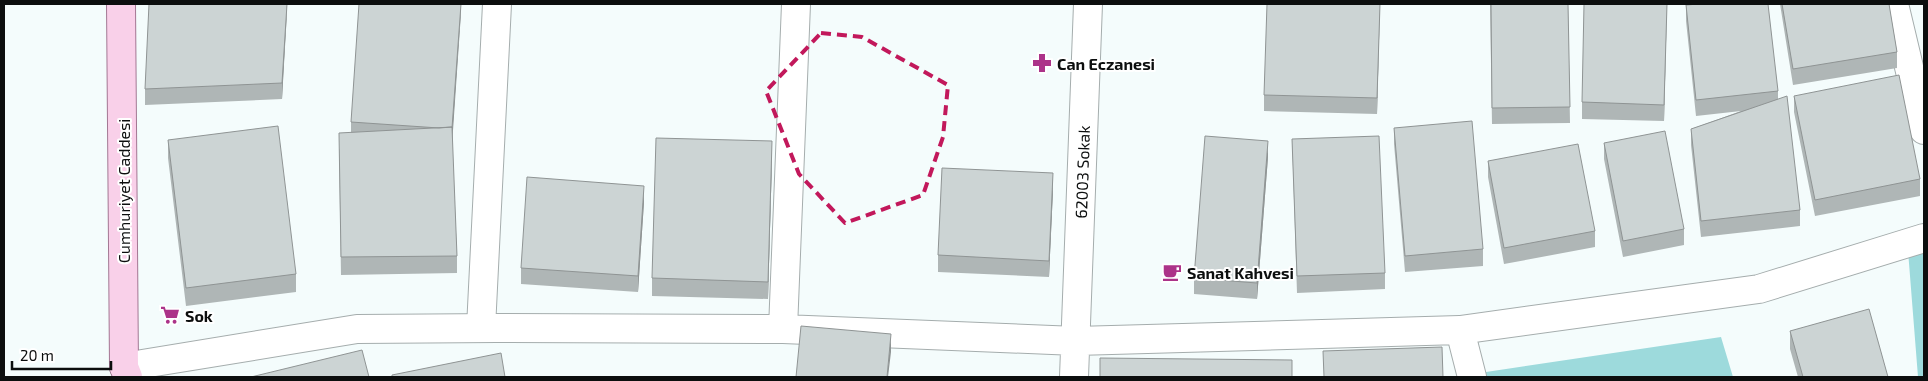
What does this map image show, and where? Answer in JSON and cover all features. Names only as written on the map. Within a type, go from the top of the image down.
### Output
[{"type":"main road","name":"Cumhuriyet Caddesi","points":[[121,4],[126,372]]},
{"type":"street","points":[[481,328],[497,4]]},
{"type":"street","points":[[783,329],[796,4]]},
{"type":"street","name":"62003 Sokak","points":[[1074,377],[1088,4]]},
{"type":"street","points":[[1894,4],[1924,130]]},
{"type":"street","points":[[126,372],[357,329],[783,329],[1076,341],[1460,330],[1759,289],[1924,238]]},
{"type":"street","points":[[1460,330],[1472,377]]},
{"type":"highlighted area","points":[[821,33],[862,37],[948,85],[943,137],[923,195],[845,223],[799,174],[766,91]]},
{"type":"shaded area","points":[[1924,222],[1924,377],[1918,377],[1907,238]]},
{"type":"shaded area","points":[[1721,337],[1733,377],[1467,377],[1466,375]]},
{"type":"building","points":[[149,4],[287,4],[282,83],[145,89]]},
{"type":"building","points":[[359,4],[461,4],[452,128],[351,122]]},
{"type":"building","points":[[1267,4],[1380,4],[1377,98],[1264,95]]},
{"type":"building","points":[[1491,4],[1568,4],[1570,107],[1492,108]]},
{"type":"building","points":[[1584,4],[1667,4],[1664,105],[1582,102]]},
{"type":"building","points":[[1768,4],[1778,91],[1696,100],[1686,5]]},
{"type":"building","points":[[1782,4],[1889,4],[1897,52],[1793,69]]},
{"type":"building","points":[[1899,75],[1920,179],[1815,200],[1794,96]]},
{"type":"building","points":[[1787,96],[1800,210],[1701,221],[1691,129]]},
{"type":"building","points":[[1472,121],[1483,249],[1405,256],[1394,128]]},
{"type":"building","points":[[278,126],[296,274],[186,288],[168,140]]},
{"type":"building","points":[[452,127],[457,256],[341,257],[339,133]]},
{"type":"building","points":[[1665,131],[1684,229],[1623,241],[1604,143]]},
{"type":"building","points":[[1205,136],[1268,141],[1257,283],[1194,278]]},
{"type":"building","points":[[1379,136],[1385,273],[1297,276],[1292,139]]},
{"type":"building","points":[[656,138],[772,141],[768,282],[652,278]]},
{"type":"building","points":[[1578,144],[1595,231],[1504,248],[1488,161]]},
{"type":"building","points":[[942,168],[1053,173],[1049,261],[938,255]]},
{"type":"building","points":[[527,177],[644,186],[638,276],[521,268]]},
{"type":"building","points":[[1869,309],[1888,377],[1803,377],[1790,331]]},
{"type":"building","points":[[801,326],[891,334],[887,377],[796,377]]},
{"type":"building","points":[[1442,347],[1443,377],[1324,377],[1323,351]]},
{"type":"building","points":[[362,350],[369,377],[251,377]]},
{"type":"building","points":[[501,353],[505,377],[392,377],[392,375]]},
{"type":"building","points":[[1100,358],[1292,360],[1292,377],[1100,377]]},
{"type":"place","name":"Can Eczanesi","points":[[1042,63]]},
{"type":"place","name":"Sanat Kahvesi","points":[[1172,272]]},
{"type":"place","name":"Sok","points":[[170,315]]}]
